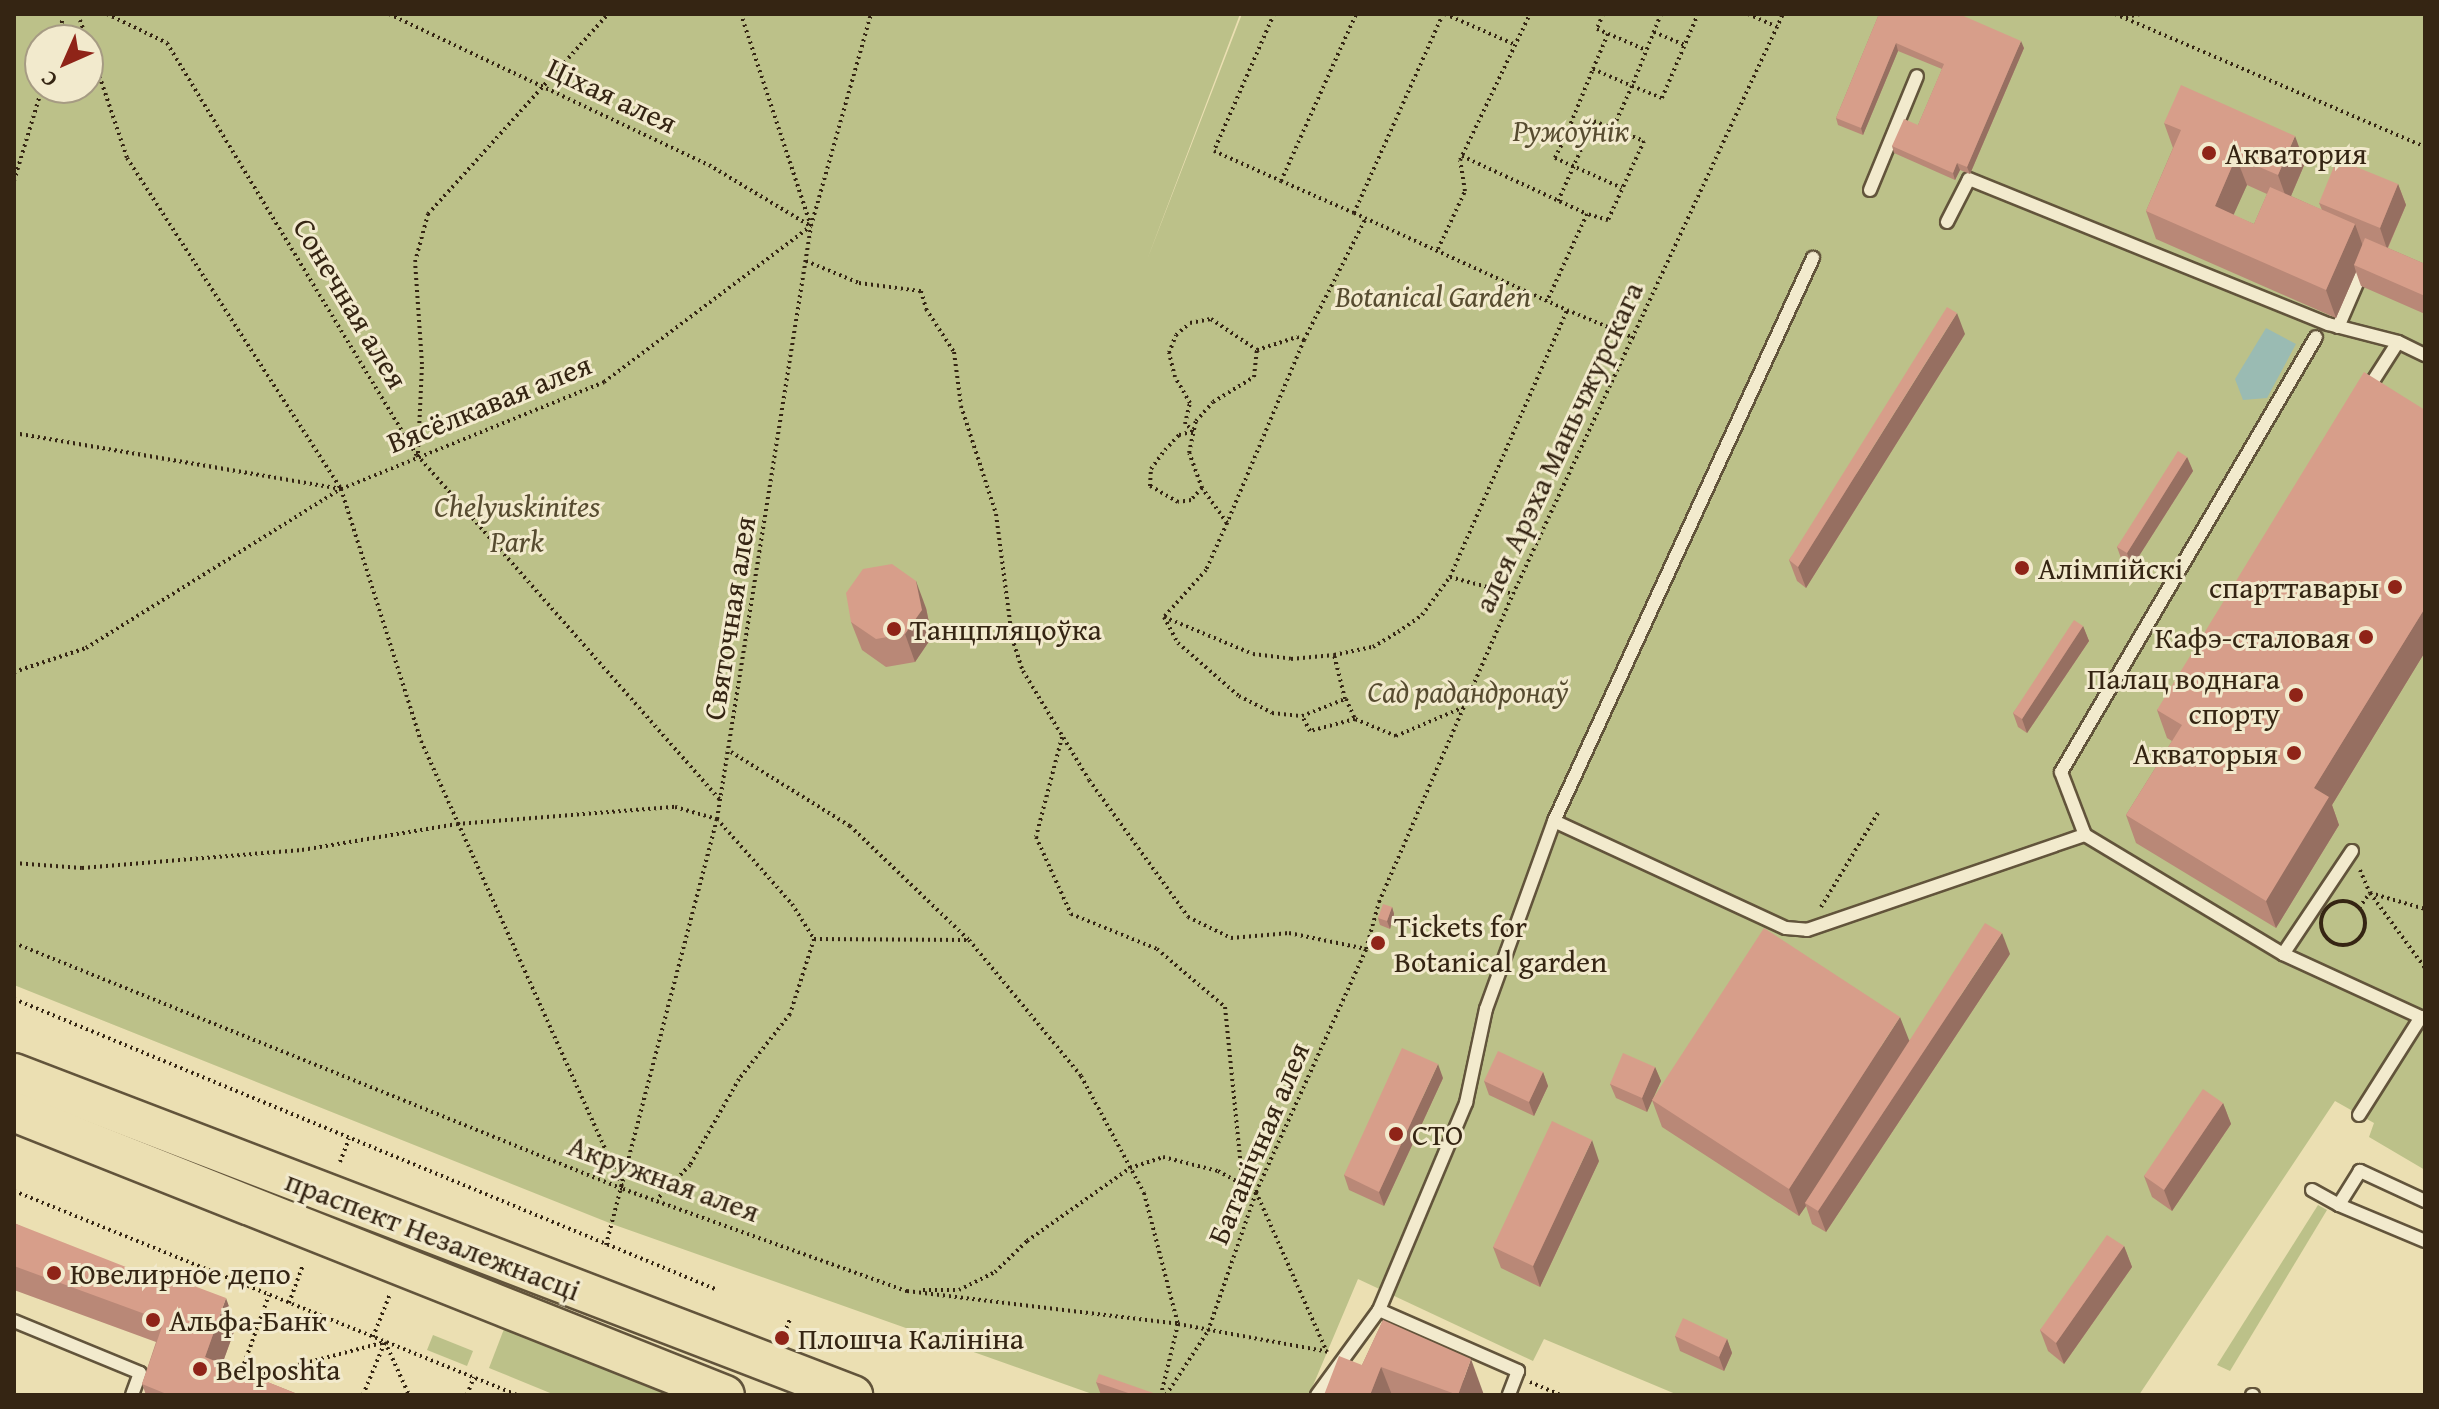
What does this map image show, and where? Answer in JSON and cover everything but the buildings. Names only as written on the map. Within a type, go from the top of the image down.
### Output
[{"type":"main road","name":"праспект Незалежнасці","points":[[14,1073],[853,1395]]},
{"type":"main road","name":"праспект Незалежнасці","points":[[14,1112],[725,1395]]},
{"type":"lane","points":[[1870,190],[1917,76]]},
{"type":"lane","points":[[1947,222],[1969,179],[2338,327],[2398,342],[2425,355]]},
{"type":"lane","points":[[2338,327],[2371,251]]},
{"type":"lane","points":[[1317,1395],[1379,1310],[1466,1103],[1486,1009],[1554,821],[1813,258]]},
{"type":"lane","points":[[2316,337],[2061,772],[2085,835],[2283,954],[2423,1018],[2359,1115]]},
{"type":"lane","points":[[2356,407],[2398,342]]},
{"type":"lane","points":[[1554,821],[1786,928],[1807,930],[2085,835]]},
{"type":"lane","points":[[2283,954],[2352,851]]},
{"type":"lane","points":[[2339,1205],[2360,1171],[2425,1201]]},
{"type":"lane","points":[[2312,1190],[2339,1205],[2425,1241]]},
{"type":"lane","points":[[1379,1310],[1518,1371],[1509,1395]]},
{"type":"lane","points":[[14,1321],[140,1373],[132,1395]]},
{"type":"path","name":"Сонечная алея","points":[[107,14],[167,43],[417,455],[721,801]]},
{"type":"path","name":"Ціхая алея","points":[[389,14],[709,165],[811,226]]},
{"type":"path","points":[[417,455],[422,364],[415,262],[428,214],[545,88],[608,14]]},
{"type":"path","points":[[741,14],[811,226]]},
{"type":"path","name":"Святочная алея","points":[[606,1245],[623,1189],[721,801],[811,226],[871,14]]},
{"type":"path","points":[[1274,14],[1214,151],[1634,338]]},
{"type":"path","points":[[1281,181],[1356,14]]},
{"type":"path","points":[[1354,213],[1444,14],[1516,45]]},
{"type":"path","points":[[1438,249],[1465,191],[1462,156],[1530,14]]},
{"type":"path","points":[[1603,14],[1597,29],[1646,50]]},
{"type":"path","points":[[1613,129],[1661,14]]},
{"type":"path","points":[[1593,69],[1662,98],[1698,14]]},
{"type":"path","points":[[1748,14],[1777,27]]},
{"type":"path","name":"алея Арэха Маньчжурскага","points":[[1379,902],[1513,594],[1783,14]]},
{"type":"path","points":[[2115,14],[2425,147]]},
{"type":"path","points":[[2124,18],[2140,14]]},
{"type":"path","points":[[61,24],[63,18]]},
{"type":"path","points":[[80,20],[82,24]]},
{"type":"path","points":[[1654,31],[1685,45]]},
{"type":"path","points":[[1608,33],[1555,158],[1622,188]]},
{"type":"path","points":[[104,89],[127,158],[341,489],[421,741],[623,1189]]},
{"type":"path","points":[[14,181],[37,104]]},
{"type":"path","points":[[1462,156],[1558,201],[1587,214],[1608,220],[1644,141],[1594,121],[1558,201]]},
{"type":"path","points":[[1564,140],[1582,148]]},
{"type":"path","points":[[1547,301],[1587,214]]},
{"type":"path","points":[[1164,617],[1206,570],[1304,340],[1366,218]]},
{"type":"path","name":"Вясёлкавая алея","points":[[14,672],[86,648],[341,489],[417,455],[604,382],[811,226]]},
{"type":"path","points":[[806,261],[859,283],[921,291],[926,309],[954,352],[961,406],[996,514],[1012,638],[1023,671],[1062,736],[1188,917],[1231,938],[1289,933],[1366,949]]},
{"type":"path","points":[[1164,617],[1253,654],[1291,659],[1373,647],[1422,615],[1450,577],[1567,310]]},
{"type":"path","points":[[1194,431],[1185,424],[1190,403],[1175,377],[1169,353],[1176,335],[1190,323],[1211,319],[1257,350]]},
{"type":"path","points":[[1257,350],[1277,340],[1304,340]]},
{"type":"path","points":[[1227,523],[1202,488],[1189,453],[1194,431],[1213,402],[1254,377],[1257,350]]},
{"type":"path","points":[[1194,431],[1179,435],[1165,450],[1151,469],[1150,486],[1178,502],[1191,500],[1202,488]]},
{"type":"path","points":[[14,433],[341,489]]},
{"type":"path","points":[[1450,577],[1513,594]]},
{"type":"path","points":[[1164,617],[1178,643],[1239,696],[1272,713],[1302,716],[1345,699]]},
{"type":"path","points":[[1334,655],[1345,699],[1355,719]]},
{"type":"path","points":[[1302,716],[1310,731],[1355,719],[1396,736],[1464,707]]},
{"type":"path","points":[[1062,736],[1036,837],[1071,914],[1157,949],[1225,1007],[1243,1186]]},
{"type":"path","points":[[731,752],[850,826],[969,940],[1081,1076],[1144,1193],[1178,1324],[1164,1395]]},
{"type":"path","points":[[14,863],[82,868],[286,852],[457,824],[675,807],[717,819],[792,904],[814,939],[790,1014],[739,1079],[690,1165],[658,1198]]},
{"type":"path","points":[[1807,930],[1878,813]]},
{"type":"path","points":[[2352,851],[2370,893],[2425,968]]},
{"type":"path","points":[[2359,908],[2370,893]]},
{"type":"path","points":[[2370,893],[2425,909]]},
{"type":"path","name":"Батанічная алея","points":[[1164,1395],[1208,1331],[1256,1192],[1366,949],[1379,902]]},
{"type":"path","points":[[2336,902],[2359,908],[2365,919],[2355,942],[2330,942],[2322,932],[2326,908],[2336,902]]},
{"type":"path","points":[[814,939],[969,940]]},
{"type":"path","name":"Акружная алея","points":[[14,943],[623,1189],[658,1198],[907,1291],[1178,1324],[1327,1352],[1256,1192]]},
{"type":"path","points":[[14,999],[715,1289]]},
{"type":"path","points":[[340,1162],[349,1139]]},
{"type":"path","points":[[907,1291],[959,1290],[995,1272],[1027,1241],[1130,1168],[1163,1157],[1218,1171],[1256,1192]]},
{"type":"path","points":[[14,1191],[517,1395]]},
{"type":"path","points":[[289,1303],[303,1265]]},
{"type":"path","points":[[238,1381],[269,1295]]},
{"type":"path","points":[[373,1337],[389,1296]]},
{"type":"path","points":[[782,1338],[790,1319]]},
{"type":"path","points":[[238,1381],[385,1342]]},
{"type":"path","points":[[363,1395],[385,1342]]},
{"type":"path","points":[[385,1342],[409,1395]]},
{"type":"path","points":[[1516,1376],[1561,1395]]},
{"type":"path","points":[[467,1395],[474,1377]]},
{"type":"path","points":[[238,1381],[249,1386]]},
{"type":"green space","points":[[14,14],[1240,14],[1147,260],[1242,14],[2425,14],[2425,1170],[2369,1137],[2374,1123],[2335,1101],[2139,1395],[1678,1395],[1544,1339],[1533,1361],[1358,1279],[1309,1395],[1095,1395],[612,1224],[14,985]]},
{"type":"green space","points":[[2318,1205],[2327,1210],[2230,1371],[2217,1365]]},
{"type":"green space","points":[[504,1329],[668,1395],[555,1395],[489,1368]]},
{"type":"green space","points":[[433,1335],[473,1351],[467,1366],[427,1350]]},
{"type":"water","points":[[2266,328],[2296,344],[2267,398],[2243,400],[2235,379]]},
{"type":"place","name":"Акватория","points":[[2209,153]]},
{"type":"place","name":"Алімпійскі","points":[[2022,568]]},
{"type":"place","name":"спарттавары","points":[[2395,587]]},
{"type":"place","name":"Танцпляцоўка","points":[[894,629]]},
{"type":"place","name":"Кафэ-сталовая","points":[[2366,637]]},
{"type":"place","name":"Палац воднага спорту","points":[[2296,695]]},
{"type":"place","name":"Акваторыя","points":[[2294,753]]},
{"type":"place","name":"Tickets for Botanical garden","points":[[1378,943]]},
{"type":"place","name":"СТО","points":[[1396,1134]]},
{"type":"place","name":"Ювелирное депо","points":[[54,1273]]},
{"type":"place","name":"Альфа-Банк","points":[[153,1320]]},
{"type":"place","name":"Плошча Калініна","points":[[782,1338]]},
{"type":"place","name":"Belposhta","points":[[200,1369]]},
{"type":"park label","name":"Ружоўнік","points":[[1571,130]]},
{"type":"park label","name":"Botanical Garden","points":[[1433,296]]},
{"type":"park label","name":"Chelyuskinites Park","points":[[517,523]]},
{"type":"park label","name":"Сад радандронаў","points":[[1468,691]]}]
